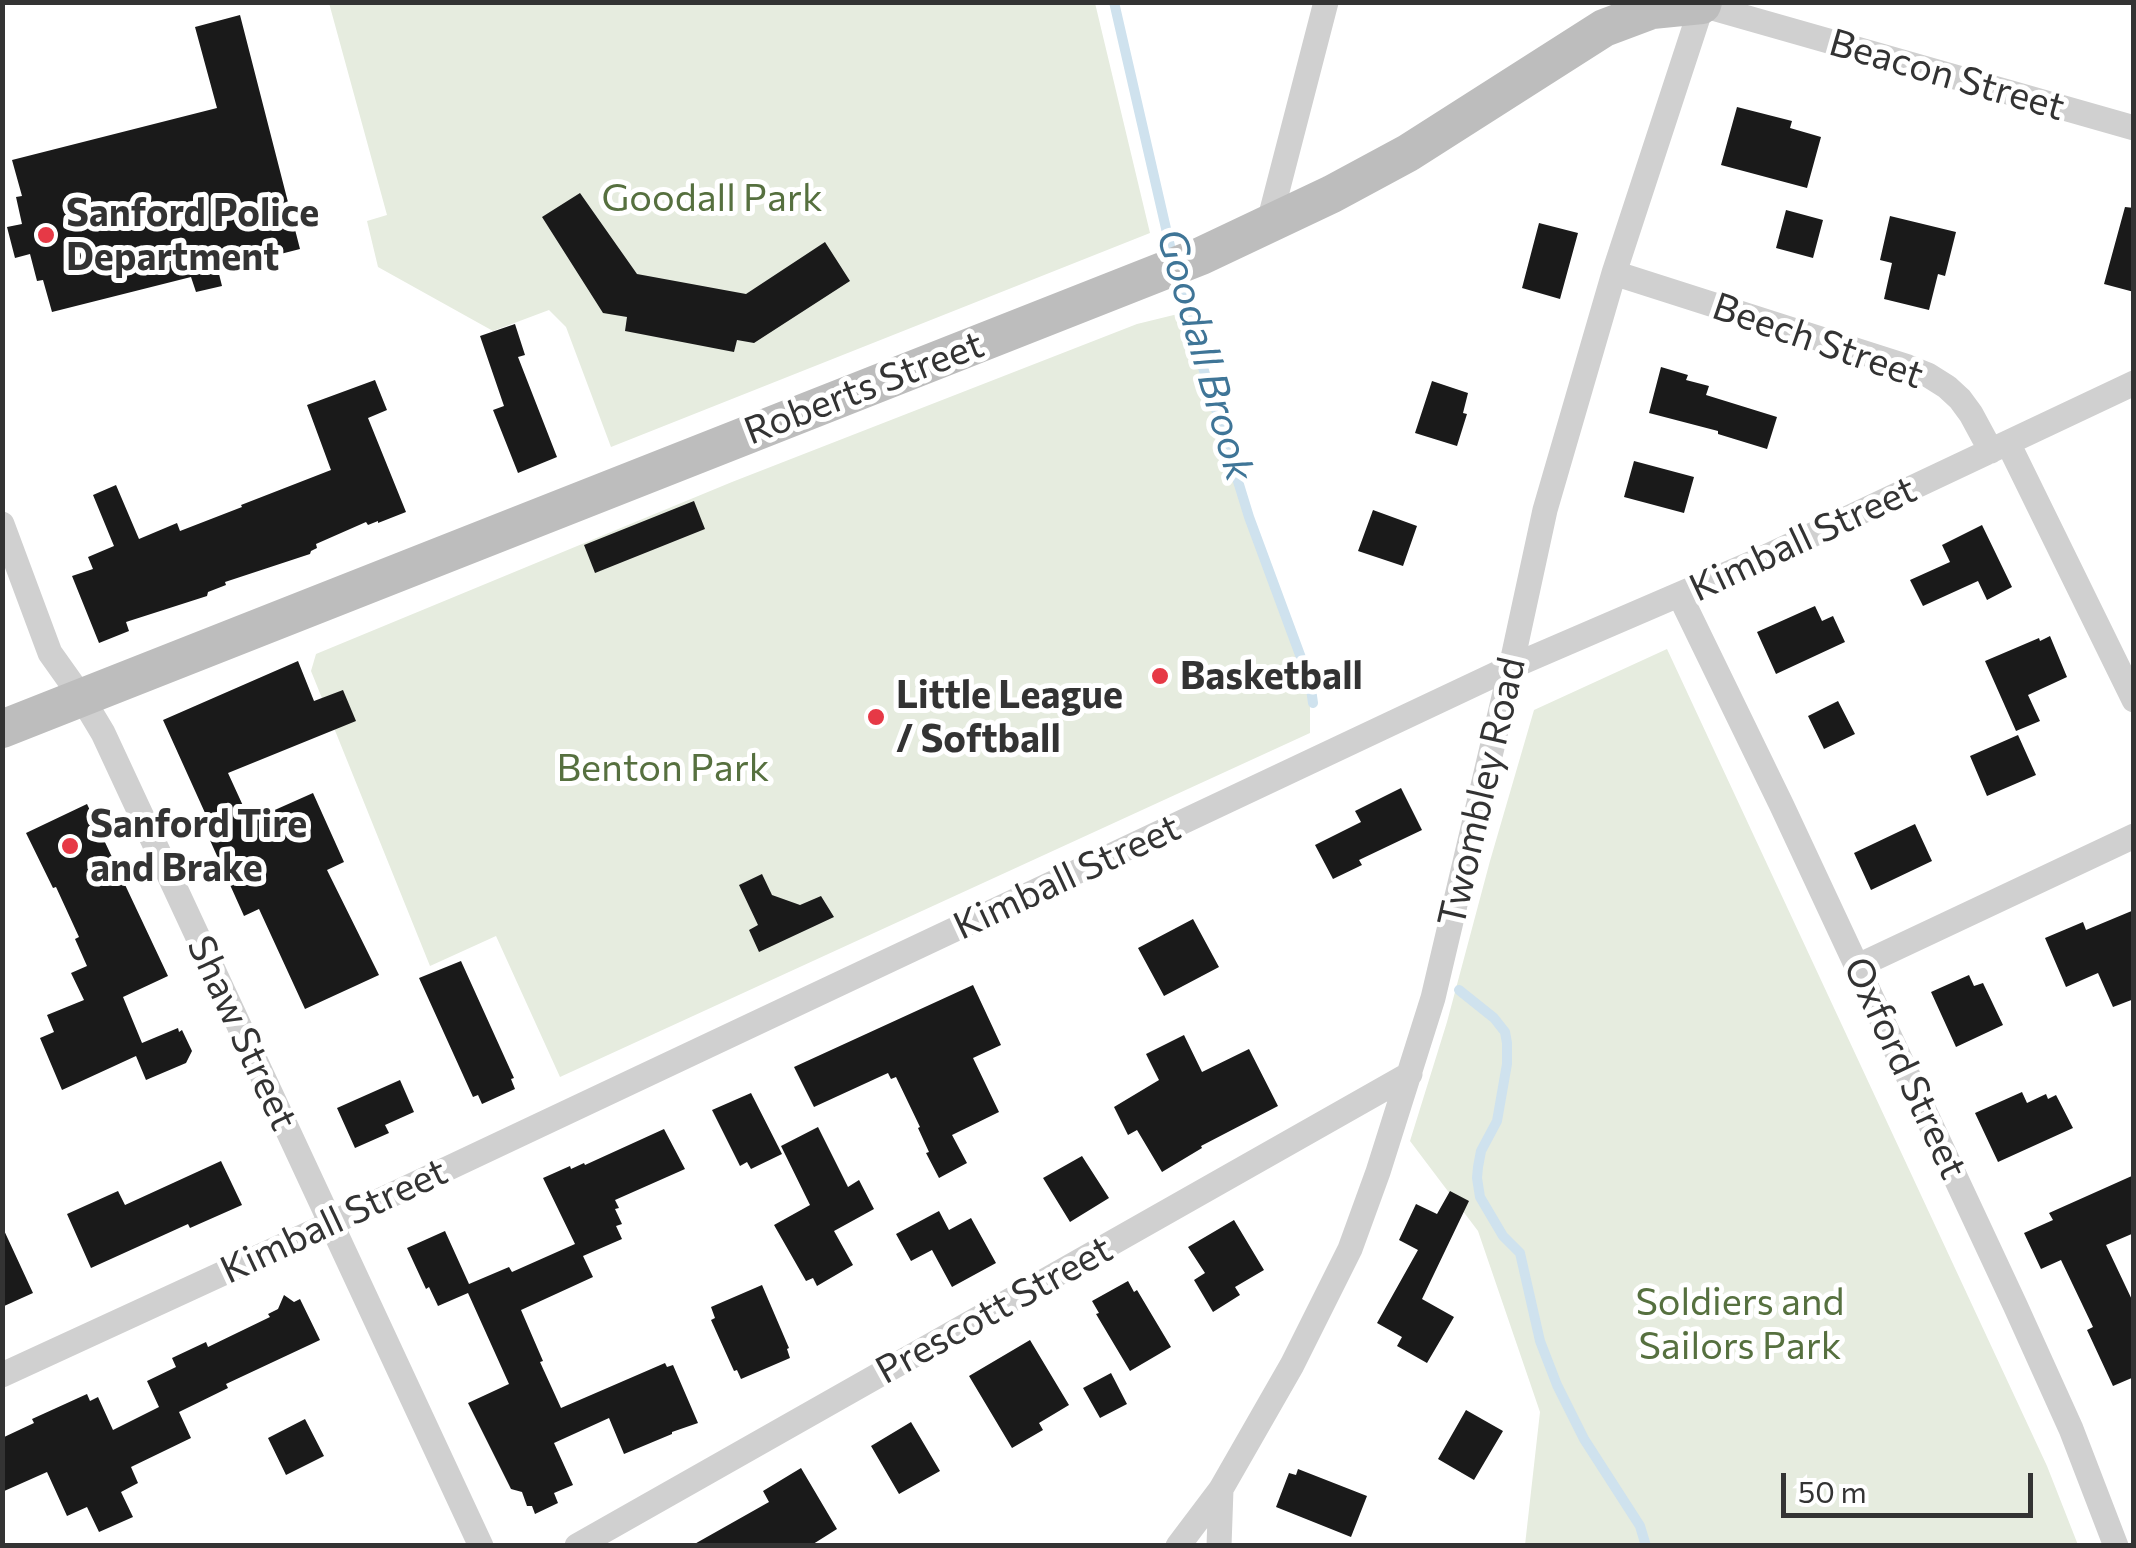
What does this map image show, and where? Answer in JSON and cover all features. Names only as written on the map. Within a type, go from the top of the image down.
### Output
[{"type":"street","points":[[1268,226],[1326,2]]},
{"type":"street","name":"Roberts Street","points":[[2,729],[1201,256],[1408,153],[1604,28],[1652,10],[1702,4]]},
{"type":"street","name":"Beacon Street","points":[[1702,4],[2134,128]]},
{"type":"street","name":"Twombley Road","points":[[1178,1546],[1221,1489],[1292,1366],[1350,1248],[1410,1074],[1433,998],[1545,510],[1614,273],[1702,4]]},
{"type":"street","name":"Beech Street","points":[[1614,273],[1891,361],[1946,387],[2000,447],[2134,700]]},
{"type":"street","name":"Kimball Street","points":[[2,1375],[1512,667],[1680,596],[2134,383]]},
{"type":"street","name":"Shaw Street","points":[[2,524],[50,653],[103,733],[481,1546]]},
{"type":"street","name":"Oxford Street","points":[[1680,596],[1858,966],[2071,1429],[2116,1546]]},
{"type":"street","points":[[1858,966],[2134,836]]},
{"type":"street","name":"Prescott Street","points":[[577,1546],[1410,1074]]},
{"type":"street","points":[[1219,1546],[1221,1489]]},
{"type":"green space","name":"Goodall Park","points":[[329,3],[1095,3],[1150,233],[611,447],[566,327],[549,310],[493,331],[378,267],[367,221],[387,215]]},
{"type":"green space","name":"Benton Park","points":[[1186,312],[1258,541],[1310,682],[1310,733],[560,1077],[496,936],[430,966],[311,671],[316,654],[732,482],[1137,324]]},
{"type":"green space","name":"Soldiers and Sailors Park","points":[[1667,649],[2047,1466],[2078,1545],[1525,1545],[1540,1412],[1478,1231],[1410,1141],[1534,710]]},
{"type":"building","points":[[240,15],[300,249],[218,270],[222,286],[196,292],[191,277],[52,312],[43,280],[37,281],[30,254],[15,258],[7,227],[22,224],[16,197],[22,196],[12,160],[217,108],[195,27]]},
{"type":"building","points":[[1737,107],[1792,121],[1790,128],[1821,137],[1807,188],[1721,165]]},
{"type":"building","points":[[580,193],[637,274],[746,294],[825,242],[850,281],[754,343],[737,340],[734,352],[625,331],[627,317],[603,313],[542,217]]},
{"type":"building","points":[[2125,207],[2134,208],[2134,292],[2104,284]]},
{"type":"building","points":[[1786,210],[1823,220],[1813,258],[1776,248]]},
{"type":"building","points":[[1890,216],[1956,232],[1945,276],[1938,274],[1929,310],[1884,299],[1892,263],[1880,260]]},
{"type":"building","points":[[1539,223],[1578,233],[1560,299],[1522,288]]},
{"type":"building","points":[[515,324],[525,355],[518,357],[557,457],[518,473],[493,410],[504,406],[480,336]]},
{"type":"building","points":[[1661,367],[1709,386],[1706,395],[1777,417],[1767,449],[1649,413]]},
{"type":"building","points":[[375,380],[387,410],[368,418],[406,512],[378,523],[366,522],[316,544],[310,554],[225,582],[207,596],[126,622],[129,631],[99,643],[72,576],[93,569],[88,557],[114,546],[93,495],[116,485],[139,539],[177,523],[180,531],[242,507],[331,470],[307,405]]},
{"type":"building","points":[[1432,381],[1468,393],[1463,413],[1467,414],[1457,446],[1415,433]]},
{"type":"building","points":[[1634,461],[1694,477],[1684,513],[1624,497]]},
{"type":"building","points":[[694,501],[705,529],[595,573],[584,545]]},
{"type":"building","points":[[1373,510],[1417,526],[1403,566],[1358,551]]},
{"type":"building","points":[[1982,525],[2012,587],[1987,600],[1978,581],[1923,606],[1910,580],[1950,562],[1942,545]]},
{"type":"building","points":[[1815,606],[1822,621],[1833,616],[1845,642],[1776,674],[1757,632]]},
{"type":"building","points":[[2050,636],[2067,677],[2028,695],[2040,721],[2016,731],[1985,661]]},
{"type":"building","points":[[298,661],[314,701],[343,690],[356,721],[228,773],[250,821],[313,793],[344,862],[327,870],[379,975],[305,1009],[259,909],[244,916],[209,838],[215,835],[163,720]]},
{"type":"building","points":[[1838,701],[1855,734],[1824,749],[1808,716]]},
{"type":"building","points":[[2018,735],[2036,775],[1987,796],[1970,756]]},
{"type":"building","points":[[1401,788],[1422,830],[1359,860],[1362,865],[1333,879],[1315,845],[1361,822],[1355,811]]},
{"type":"building","points":[[87,804],[168,976],[123,997],[142,1043],[178,1028],[192,1051],[186,1063],[146,1080],[136,1056],[62,1090],[40,1038],[54,1032],[47,1015],[84,1000],[71,973],[87,966],[75,939],[79,937],[26,833]]},
{"type":"building","points":[[1915,824],[1932,861],[1871,890],[1854,853]]},
{"type":"building","points":[[762,874],[772,895],[800,905],[821,896],[834,917],[759,952],[749,930],[758,925],[739,885]]},
{"type":"building","points":[[2134,910],[2134,999],[2113,1007],[2098,973],[2066,987],[2045,938],[2083,922],[2086,930]]},
{"type":"building","points":[[1193,919],[1219,967],[1164,996],[1138,948]]},
{"type":"building","points":[[461,961],[514,1078],[511,1079],[515,1089],[482,1104],[478,1095],[473,1097],[419,978]]},
{"type":"building","points":[[1969,975],[1974,986],[1983,983],[2003,1025],[1956,1047],[1931,992]]},
{"type":"building","points":[[973,985],[1001,1045],[973,1058],[999,1112],[952,1135],[967,1163],[939,1178],[896,1077],[891,1079],[888,1073],[814,1107],[794,1067]]},
{"type":"building","points":[[1184,1035],[1202,1072],[1249,1049],[1278,1106],[1201,1146],[1162,1172],[1137,1130],[1128,1135],[1114,1107],[1159,1080],[1146,1054]]},
{"type":"building","points":[[400,1080],[414,1112],[385,1125],[389,1133],[355,1148],[337,1108]]},
{"type":"building","points":[[2022,1092],[2027,1103],[2046,1094],[2048,1099],[2056,1095],[2073,1128],[1998,1162],[1975,1113]]},
{"type":"building","points":[[751,1093],[782,1154],[751,1169],[747,1162],[740,1166],[712,1110]]},
{"type":"building","points":[[818,1127],[848,1187],[859,1180],[874,1209],[834,1231],[853,1265],[817,1286],[813,1278],[806,1281],[774,1225],[810,1205],[781,1146]]},
{"type":"building","points":[[664,1129],[685,1169],[615,1200],[622,1224],[616,1226],[622,1239],[583,1256],[593,1277],[521,1310],[561,1408],[665,1363],[667,1367],[673,1365],[698,1423],[624,1454],[609,1418],[554,1443],[573,1485],[554,1493],[558,1503],[535,1514],[522,1492],[511,1489],[468,1403],[509,1384],[468,1293],[438,1306],[407,1248],[445,1231],[469,1284],[509,1267],[512,1272],[575,1244],[543,1178],[570,1166],[571,1169],[585,1165]]},
{"type":"building","points":[[1082,1156],[1109,1198],[1070,1222],[1043,1178]]},
{"type":"building","points":[[221,1161],[242,1205],[190,1228],[188,1224],[91,1268],[67,1214],[118,1191],[125,1205]]},
{"type":"building","points":[[2134,1175],[2134,1233],[2106,1245],[2134,1304],[2134,1377],[2113,1386],[2087,1330],[2093,1327],[2061,1260],[2041,1269],[2024,1233],[2053,1220],[2049,1213]]},
{"type":"building","points":[[1450,1191],[1469,1201],[1422,1299],[1454,1317],[1427,1363],[1397,1346],[1402,1337],[1377,1323],[1418,1250],[1399,1240],[1416,1204],[1437,1214]]},
{"type":"building","points":[[939,1211],[949,1230],[971,1218],[996,1263],[952,1287],[932,1250],[911,1261],[896,1234]]},
{"type":"building","points":[[1234,1220],[1264,1270],[1235,1287],[1240,1295],[1213,1312],[1194,1280],[1205,1273],[1188,1247]]},
{"type":"building","points":[[2,1226],[33,1293],[2,1307]]},
{"type":"building","points":[[1128,1281],[1171,1347],[1130,1371],[1092,1301]]},
{"type":"building","points":[[762,1285],[790,1358],[741,1379],[711,1320],[715,1318],[711,1307]]},
{"type":"building","points":[[284,1295],[294,1302],[300,1299],[320,1340],[226,1384],[228,1388],[179,1412],[191,1438],[131,1467],[138,1483],[121,1492],[133,1517],[99,1532],[87,1507],[67,1516],[47,1472],[2,1492],[2,1438],[34,1423],[32,1419],[87,1394],[90,1401],[98,1397],[113,1430],[159,1407],[147,1381],[176,1367],[172,1358],[206,1342],[208,1347],[270,1317],[268,1314],[278,1309]]},
{"type":"building","points":[[1030,1340],[1069,1405],[1039,1423],[1043,1430],[1012,1448],[969,1376]]},
{"type":"building","points":[[1111,1373],[1127,1404],[1100,1418],[1083,1388]]},
{"type":"building","points":[[1466,1410],[1503,1431],[1474,1480],[1438,1459]]},
{"type":"building","points":[[305,1419],[324,1456],[286,1475],[268,1438]]},
{"type":"building","points":[[911,1422],[940,1471],[899,1494],[871,1446]]},
{"type":"building","points":[[801,1468],[837,1529],[810,1546],[691,1546],[769,1502],[763,1491]]},
{"type":"building","points":[[1298,1469],[1367,1496],[1351,1537],[1276,1507],[1289,1473],[1296,1475]]},
{"type":"waterway","name":"Goodall Brook","points":[[1114,2],[1173,259]]},
{"type":"waterway","name":"Goodall Brook","points":[[1177,276],[1249,517],[1310,682],[1313,703]]},
{"type":"waterway","name":"Goodall Brook","points":[[1459,990],[1494,1018],[1505,1032],[1507,1043],[1497,1121],[1481,1151],[1478,1167],[1480,1197],[1503,1236],[1520,1253],[1540,1341],[1557,1385],[1584,1439],[1640,1526],[1646,1546]]},
{"type":"place","name":"Sanford Police Department","points":[[46,235]]},
{"type":"place","name":"Basketball","points":[[1160,676]]},
{"type":"place","name":"Little League / Softball","points":[[876,717]]},
{"type":"place","name":"Sanford Tire and Brake","points":[[70,846]]}]
